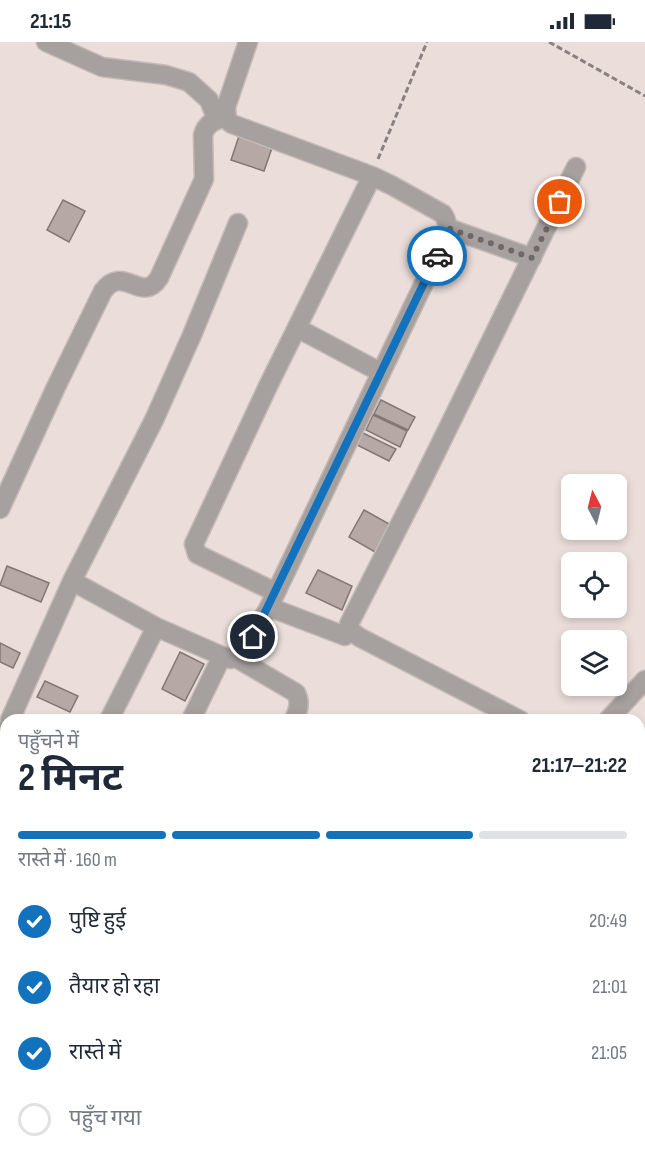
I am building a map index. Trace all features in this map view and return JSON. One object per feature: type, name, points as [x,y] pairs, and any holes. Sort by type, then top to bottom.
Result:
[{"type":"street","points":[[46,42],[102,67],[166,75],[189,82],[209,100],[221,118],[232,124],[372,176],[436,209],[447,220],[446,237],[246,652],[230,657],[195,714]]},
{"type":"street","points":[[0,508],[103,291],[114,281],[120,280],[148,287],[155,285],[159,278],[201,188],[205,172],[203,135],[205,129],[221,118],[248,42]]},
{"type":"street","points":[[508,714],[359,637],[350,630],[349,624],[576,167]]},
{"type":"street","points":[[345,636],[272,599],[197,554],[194,544],[372,176]]},
{"type":"street","points":[[13,714],[72,581],[154,420],[238,222]]},
{"type":"street","points":[[448,228],[532,258]]},
{"type":"street","points":[[297,328],[380,372]]},
{"type":"street","points":[[72,581],[156,627],[230,657],[296,693],[299,700],[296,714]]},
{"type":"street","points":[[112,714],[156,627]]},
{"type":"street","points":[[614,714],[645,680]]},
{"type":"path","points":[[372,176],[427,42]]},
{"type":"path","points":[[549,42],[645,96]]},
{"type":"building","points":[[239,136],[272,148],[264,171],[231,160]]},
{"type":"building","points":[[63,200],[85,211],[69,242],[47,230]]},
{"type":"building","points":[[381,400],[415,417],[408,430],[374,414]]},
{"type":"building","points":[[373,415],[407,431],[400,447],[366,430]]},
{"type":"building","points":[[363,433],[396,449],[389,461],[357,445]]},
{"type":"building","points":[[364,510],[391,525],[375,552],[349,537]]},
{"type":"building","points":[[7,566],[49,583],[41,602],[0,585]]},
{"type":"building","points":[[318,570],[352,586],[342,610],[306,593]]},
{"type":"building","points":[[0,643],[20,653],[13,668],[0,662]]},
{"type":"building","points":[[180,652],[204,664],[185,701],[162,689]]},
{"type":"building","points":[[45,681],[78,696],[70,712],[37,697]]},
{"type":"way so far","points":[[437,256],[448,228],[532,258],[560,202]]},
{"type":"route","points":[[253,637],[437,256]]}]
